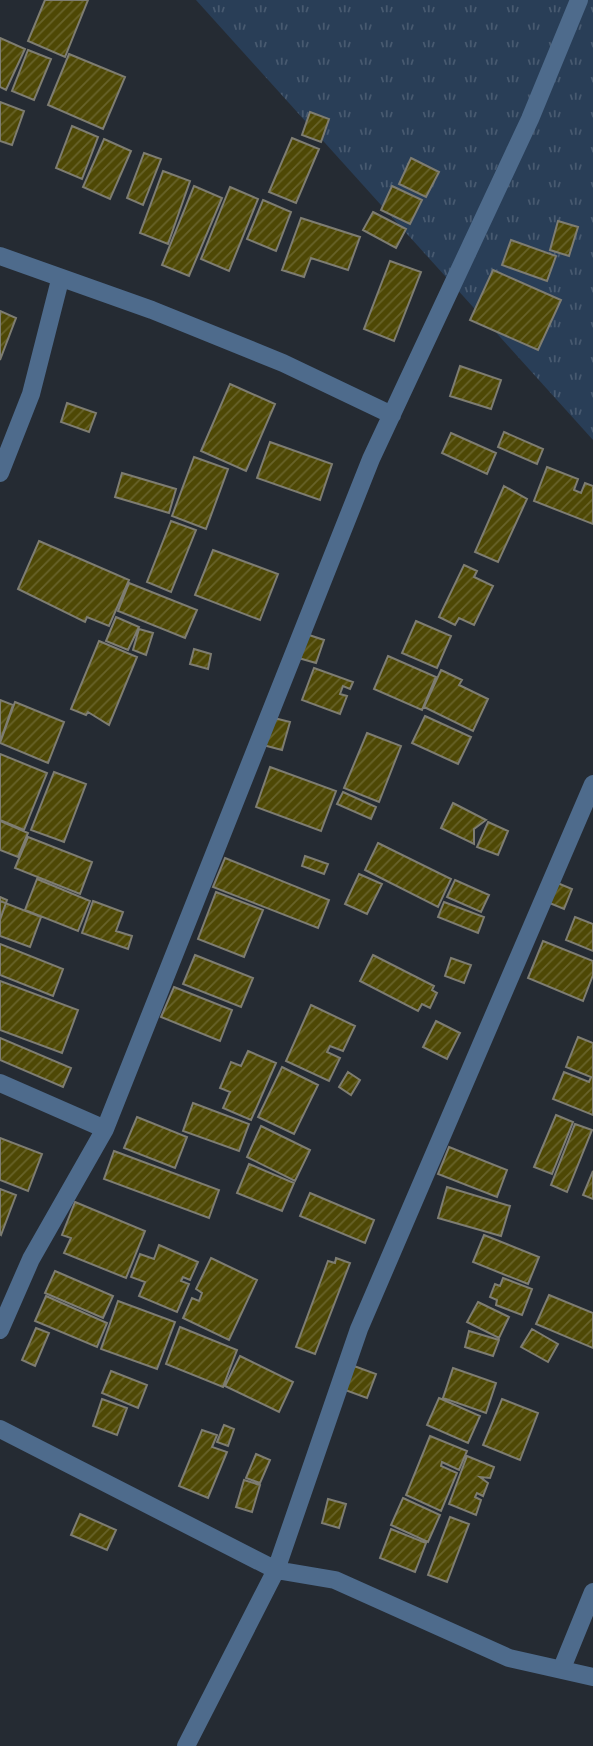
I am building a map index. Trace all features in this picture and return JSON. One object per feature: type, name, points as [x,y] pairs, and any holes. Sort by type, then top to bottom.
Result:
[{"type":"street","points":[[0,1330],[31,1258],[105,1129],[366,472],[524,132],[579,0]]},
{"type":"street","points":[[0,256],[152,310],[283,363],[392,415]]},
{"type":"street","points":[[0,473],[31,394],[60,279]]},
{"type":"street","points":[[186,1746],[276,1570],[359,1329],[593,785]]},
{"type":"street","points":[[0,1083],[105,1129]]},
{"type":"street","points":[[0,1429],[276,1570],[335,1580],[509,1658],[593,1676]]},
{"type":"street","points":[[562,1668],[593,1592]]},
{"type":"green space","points":[[196,0],[593,0],[593,440]]},
{"type":"building","points":[[45,0],[88,0],[65,57],[28,41]]},
{"type":"building","points":[[0,38],[25,49],[6,90],[0,87]]},
{"type":"building","points":[[28,50],[51,59],[34,100],[12,91]]},
{"type":"building","points":[[69,54],[125,77],[103,129],[48,105]]},
{"type":"building","points":[[0,102],[24,111],[12,145],[0,141]]},
{"type":"building","points":[[310,112],[329,119],[321,142],[302,135]]},
{"type":"building","points":[[72,126],[98,137],[82,179],[56,168]]},
{"type":"building","points":[[292,138],[319,149],[296,203],[269,192]]},
{"type":"building","points":[[104,139],[131,151],[110,199],[83,187]]},
{"type":"building","points":[[144,153],[161,159],[143,205],[127,198]]},
{"type":"building","points":[[411,158],[439,172],[426,197],[399,184]]},
{"type":"building","points":[[163,171],[190,181],[168,244],[140,233]]},
{"type":"building","points":[[194,186],[222,198],[189,276],[162,265]]},
{"type":"building","points":[[392,186],[422,200],[410,224],[381,210]]},
{"type":"building","points":[[230,187],[258,199],[229,271],[201,259]]},
{"type":"building","points":[[263,200],[291,212],[276,251],[247,239]]},
{"type":"building","points":[[373,212],[406,229],[396,248],[363,230]]},
{"type":"building","points":[[301,218],[360,237],[348,270],[311,258],[304,277],[282,270]]},
{"type":"building","points":[[558,221],[578,227],[569,256],[550,250]]},
{"type":"building","points":[[511,240],[556,256],[547,281],[502,265]]},
{"type":"building","points":[[390,261],[421,272],[394,341],[364,329]]},
{"type":"building","points":[[493,270],[561,300],[538,350],[470,320]]},
{"type":"building","points":[[0,311],[16,318],[0,360]]},
{"type":"building","points":[[460,366],[501,380],[491,409],[450,396]]},
{"type":"building","points":[[230,384],[275,404],[246,471],[201,451]]},
{"type":"building","points":[[67,403],[96,413],[89,432],[61,422]]},
{"type":"building","points":[[504,432],[543,449],[537,464],[498,447]]},
{"type":"building","points":[[451,433],[496,453],[487,474],[442,453]]},
{"type":"building","points":[[270,442],[332,464],[320,500],[257,478]]},
{"type":"building","points":[[194,457],[228,469],[206,529],[172,516]]},
{"type":"building","points":[[547,467],[578,479],[574,490],[581,493],[585,483],[593,486],[593,524],[534,501]]},
{"type":"building","points":[[122,473],[176,489],[169,513],[115,497]]},
{"type":"building","points":[[504,486],[527,499],[498,562],[475,552]]},
{"type":"building","points":[[171,521],[196,530],[171,592],[147,582]]},
{"type":"building","points":[[39,541],[129,580],[109,626],[87,617],[85,622],[18,589]]},
{"type":"building","points":[[213,550],[278,574],[260,620],[195,595]]},
{"type":"building","points":[[464,565],[477,571],[474,577],[493,586],[474,625],[459,618],[455,625],[439,617]]},
{"type":"building","points":[[129,583],[197,610],[185,638],[118,611]]},
{"type":"building","points":[[116,617],[139,627],[128,650],[106,641]]},
{"type":"building","points":[[416,621],[451,636],[437,668],[402,653]]},
{"type":"building","points":[[139,629],[153,633],[146,655],[133,650]]},
{"type":"building","points":[[303,633],[324,640],[316,663],[295,657]]},
{"type":"building","points":[[99,641],[137,657],[109,725],[88,712],[86,715],[71,709]]},
{"type":"building","points":[[194,649],[211,654],[208,669],[190,664]]},
{"type":"building","points":[[388,656],[436,677],[422,710],[374,689]]},
{"type":"building","points":[[314,668],[353,682],[350,689],[343,686],[340,694],[347,696],[340,714],[302,700]]},
{"type":"building","points":[[441,670],[462,680],[459,685],[488,699],[473,731],[424,707]]},
{"type":"building","points":[[0,700],[13,705],[1,739],[0,739]]},
{"type":"building","points":[[15,702],[64,722],[48,763],[0,743]]},
{"type":"building","points":[[425,716],[471,737],[458,764],[412,743]]},
{"type":"building","points":[[270,717],[290,722],[282,750],[263,745]]},
{"type":"building","points":[[367,733],[401,746],[379,802],[344,788]]},
{"type":"building","points":[[0,754],[47,773],[24,830],[0,820]]},
{"type":"building","points":[[270,767],[336,791],[321,831],[256,807]]},
{"type":"building","points":[[54,772],[86,784],[64,842],[31,830]]},
{"type":"building","points":[[343,792],[376,807],[371,819],[337,804]]},
{"type":"building","points":[[453,803],[486,820],[474,829],[474,844],[441,828]]},
{"type":"building","points":[[0,821],[28,833],[18,857],[0,850]]},
{"type":"building","points":[[488,822],[508,831],[498,855],[477,847]]},
{"type":"building","points":[[28,837],[92,862],[80,894],[15,868]]},
{"type":"building","points":[[378,843],[451,879],[438,907],[365,870]]},
{"type":"building","points":[[305,856],[328,864],[324,874],[302,866]]},
{"type":"building","points":[[225,858],[329,900],[318,928],[213,887]]},
{"type":"building","points":[[359,874],[382,884],[367,914],[345,904]]},
{"type":"building","points":[[37,879],[90,901],[78,931],[25,910]]},
{"type":"building","points":[[455,880],[489,895],[481,912],[447,897]]},
{"type":"building","points":[[555,882],[572,889],[564,909],[547,902]]},
{"type":"building","points":[[216,892],[263,910],[244,957],[198,939]]},
{"type":"building","points":[[0,897],[7,900],[0,920]]},
{"type":"building","points":[[0,901],[41,917],[30,947],[0,936]]},
{"type":"building","points":[[93,901],[123,912],[116,931],[132,936],[128,949],[82,933]]},
{"type":"building","points":[[444,902],[484,917],[478,933],[438,917]]},
{"type":"building","points":[[575,917],[593,924],[593,951],[566,940]]},
{"type":"building","points":[[543,941],[593,961],[593,975],[583,1001],[528,978]]},
{"type":"building","points":[[0,944],[63,969],[53,996],[0,975]]},
{"type":"building","points":[[195,955],[253,978],[241,1007],[183,984]]},
{"type":"building","points":[[373,955],[434,986],[432,990],[437,993],[430,1008],[422,1004],[418,1011],[360,981]]},
{"type":"building","points":[[451,958],[471,965],[464,983],[445,976]]},
{"type":"building","points":[[0,981],[78,1010],[62,1053],[0,1030]]},
{"type":"building","points":[[174,987],[232,1010],[220,1041],[161,1017]]},
{"type":"building","points":[[311,1005],[355,1026],[343,1051],[330,1046],[327,1052],[340,1058],[329,1081],[286,1061]]},
{"type":"building","points":[[436,1021],[460,1033],[447,1059],[423,1047]]},
{"type":"building","points":[[578,1037],[593,1043],[593,1115],[553,1099],[564,1072],[589,1082],[591,1077],[566,1067]]},
{"type":"building","points":[[0,1038],[71,1068],[63,1087],[0,1060]]},
{"type":"building","points":[[248,1051],[276,1063],[251,1120],[223,1108],[230,1092],[220,1088],[231,1062],[241,1066]]},
{"type":"building","points":[[282,1067],[318,1085],[294,1134],[258,1117]]},
{"type":"building","points":[[348,1072],[360,1080],[351,1095],[339,1087]]},
{"type":"building","points":[[193,1103],[249,1124],[239,1151],[183,1131]]},
{"type":"building","points":[[556,1115],[573,1122],[552,1174],[534,1167]]},
{"type":"building","points":[[137,1117],[187,1137],[175,1168],[124,1148]]},
{"type":"building","points":[[575,1124],[592,1130],[567,1192],[551,1185]]},
{"type":"building","points":[[261,1126],[310,1150],[295,1181],[247,1157]]},
{"type":"building","points":[[0,1138],[42,1154],[28,1191],[0,1180]]},
{"type":"building","points":[[449,1147],[507,1170],[497,1197],[438,1174]]},
{"type":"building","points":[[114,1151],[219,1190],[209,1218],[104,1179]]},
{"type":"building","points":[[249,1164],[294,1183],[282,1211],[237,1193]]},
{"type":"building","points":[[593,1171],[593,1199],[583,1195]]},
{"type":"building","points":[[447,1187],[510,1206],[501,1236],[438,1218]]},
{"type":"building","points":[[0,1189],[16,1195],[1,1235],[0,1234]]},
{"type":"building","points":[[310,1193],[374,1220],[365,1243],[300,1216]]},
{"type":"building","points":[[75,1202],[145,1231],[126,1278],[64,1253],[71,1238],[62,1235]]},
{"type":"building","points":[[484,1235],[539,1257],[528,1284],[473,1262]]},
{"type":"building","points":[[159,1245],[198,1262],[190,1280],[183,1277],[181,1281],[189,1284],[177,1312],[139,1296],[145,1282],[131,1277],[140,1254],[154,1259]]},
{"type":"building","points":[[211,1258],[257,1280],[229,1340],[183,1318],[192,1298],[199,1301],[202,1293],[196,1289]]},
{"type":"building","points":[[336,1258],[350,1263],[315,1354],[296,1347],[328,1261],[335,1263]]},
{"type":"building","points":[[55,1271],[113,1296],[103,1318],[45,1293]]},
{"type":"building","points":[[503,1278],[532,1289],[522,1315],[496,1305],[497,1300],[490,1297],[495,1284],[500,1286]]},
{"type":"building","points":[[549,1295],[593,1313],[593,1348],[536,1324]]},
{"type":"building","points":[[46,1296],[107,1323],[97,1347],[35,1321]]},
{"type":"building","points":[[118,1301],[175,1322],[157,1369],[101,1349]]},
{"type":"building","points":[[478,1302],[509,1317],[499,1338],[467,1322]]},
{"type":"building","points":[[180,1327],[237,1350],[223,1387],[166,1364]]},
{"type":"building","points":[[36,1328],[49,1333],[35,1366],[22,1360]]},
{"type":"building","points":[[532,1329],[558,1344],[548,1362],[521,1347]]},
{"type":"building","points":[[469,1331],[499,1340],[493,1356],[465,1347]]},
{"type":"building","points":[[240,1356],[293,1382],[279,1412],[225,1386]]},
{"type":"building","points":[[354,1366],[376,1374],[367,1398],[345,1390]]},
{"type":"building","points":[[453,1368],[496,1383],[486,1413],[443,1398]]},
{"type":"building","points":[[111,1371],[147,1385],[138,1408],[102,1393]]},
{"type":"building","points":[[439,1398],[480,1416],[468,1443],[427,1425]]},
{"type":"building","points":[[102,1399],[127,1408],[117,1435],[93,1426]]},
{"type":"building","points":[[502,1399],[538,1413],[520,1460],[483,1445]]},
{"type":"building","points":[[224,1425],[234,1429],[228,1446],[217,1442]]},
{"type":"building","points":[[202,1430],[217,1435],[212,1447],[227,1452],[208,1498],[179,1486]]},
{"type":"building","points":[[430,1436],[467,1451],[459,1470],[442,1462],[441,1466],[457,1473],[441,1511],[406,1495]]},
{"type":"building","points":[[256,1454],[270,1460],[260,1483],[246,1478]]},
{"type":"building","points":[[467,1456],[494,1467],[490,1478],[480,1477],[488,1483],[483,1496],[477,1493],[475,1497],[481,1500],[476,1515],[449,1504]]},
{"type":"building","points":[[244,1480],[260,1485],[252,1512],[236,1507]]},
{"type":"building","points":[[403,1498],[440,1515],[428,1542],[391,1525]]},
{"type":"building","points":[[328,1499],[346,1504],[339,1528],[322,1523]]},
{"type":"building","points":[[80,1514],[116,1530],[107,1550],[71,1535]]},
{"type":"building","points":[[450,1517],[469,1524],[447,1582],[428,1575]]},
{"type":"building","points":[[391,1529],[426,1543],[415,1572],[380,1558]]}]
